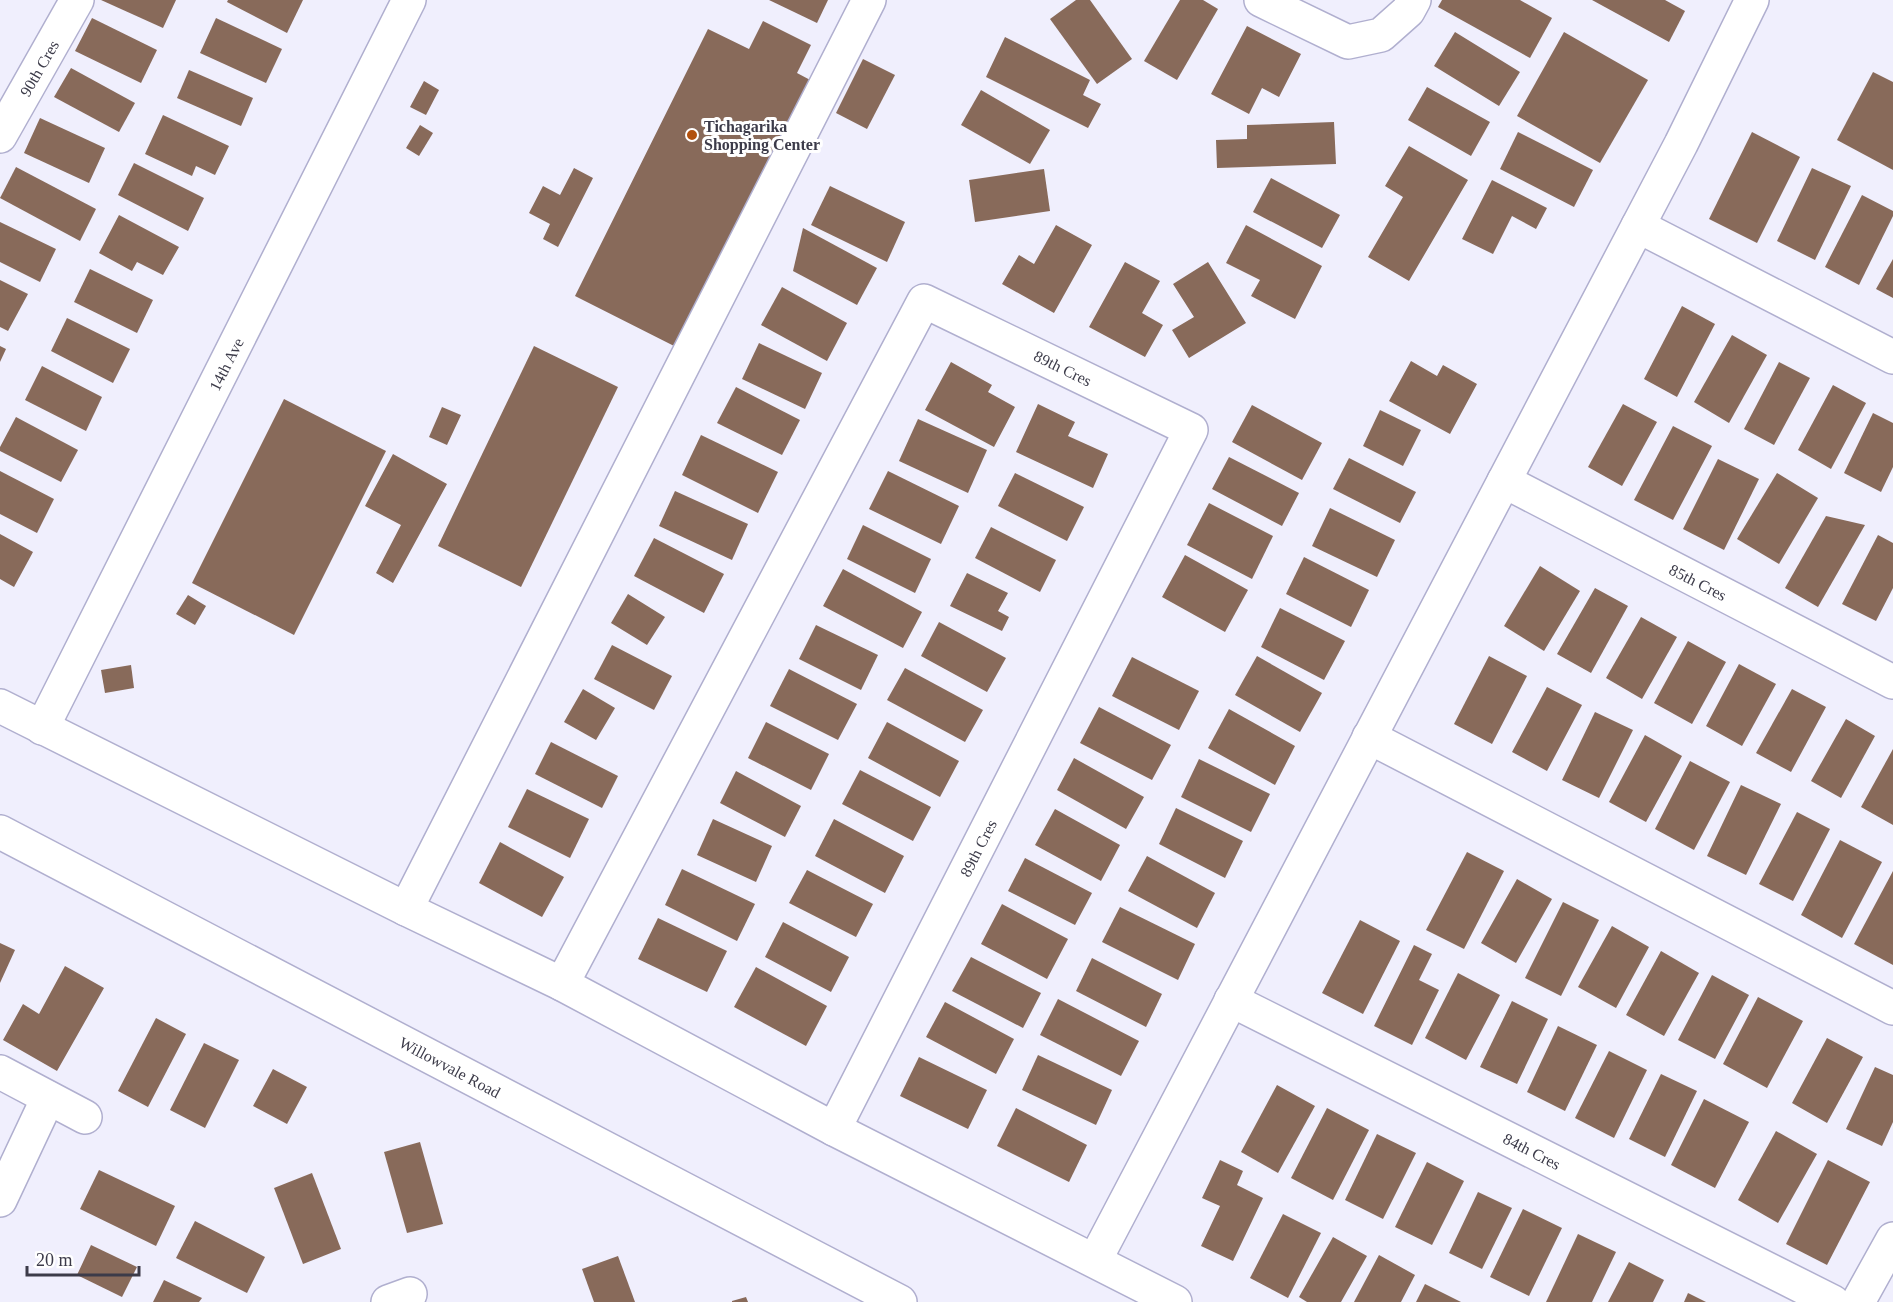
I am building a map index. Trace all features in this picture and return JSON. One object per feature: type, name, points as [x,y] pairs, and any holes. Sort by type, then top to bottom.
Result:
[{"type":"street","name":"90th Cres","points":[[0,136],[77,0]]},
{"type":"street","name":"14th Ave","points":[[42,728],[410,0]]},
{"type":"street","points":[[406,909],[869,0]]},
{"type":"street","points":[[1261,0],[1348,42],[1381,36],[1408,11],[1414,0]]},
{"type":"street","points":[[1095,1260],[1681,144],[1752,0]]},
{"type":"street","points":[[1638,226],[1893,357]]},
{"type":"street","name":"89th Cres","points":[[562,984],[924,301],[1191,430],[834,1130]]},
{"type":"street","name":"85th Cres","points":[[1504,481],[1893,682]]},
{"type":"street","points":[[0,706],[406,909],[562,984],[834,1130],[1175,1302]]},
{"type":"street","points":[[1369,737],[1893,1008]]},
{"type":"street","name":"Willowvale Road","points":[[0,832],[900,1302]]},
{"type":"street","name":"84th Cres","points":[[1231,1000],[1833,1302]]},
{"type":"street","points":[[0,1072],[85,1118]]},
{"type":"street","points":[[0,1200],[48,1098]]},
{"type":"street","points":[[1858,1302],[1893,1239]]},
{"type":"building","points":[[101,0],[176,0],[163,28]]},
{"type":"building","points":[[228,0],[303,0],[287,33],[227,2]]},
{"type":"building","points":[[769,0],[828,0],[817,23]]},
{"type":"building","points":[[1076,0],[1090,0],[1132,59],[1097,84],[1050,19]]},
{"type":"building","points":[[1180,0],[1203,0],[1218,9],[1177,80],[1144,61]]},
{"type":"building","points":[[1442,0],[1520,0],[1552,18],[1530,58],[1438,7]]},
{"type":"building","points":[[1592,0],[1665,0],[1685,11],[1669,42]]},
{"type":"building","points":[[92,18],[157,50],[141,83],[75,51]]},
{"type":"building","points":[[216,18],[282,49],[266,83],[200,53]]},
{"type":"building","points":[[763,21],[811,45],[797,73],[814,82],[680,349],[575,296],[708,29],[749,49]]},
{"type":"building","points":[[1247,26],[1301,54],[1279,97],[1262,88],[1249,114],[1211,94]]},
{"type":"building","points":[[1455,32],[1520,72],[1499,106],[1434,66]]},
{"type":"building","points":[[1564,32],[1648,80],[1600,163],[1517,116]]},
{"type":"building","points":[[1005,37],[1090,80],[1083,95],[1101,104],[1088,128],[986,77]]},
{"type":"building","points":[[863,59],[895,75],[867,129],[836,113]]},
{"type":"building","points":[[71,68],[135,103],[119,132],[54,97]]},
{"type":"building","points":[[189,70],[253,98],[241,126],[177,98]]},
{"type":"building","points":[[1873,72],[1893,82],[1893,170],[1837,140]]},
{"type":"building","points":[[424,81],[439,90],[426,115],[410,107]]},
{"type":"building","points":[[1427,87],[1490,122],[1471,156],[1408,120]]},
{"type":"building","points":[[981,90],[1050,130],[1030,164],[961,125]]},
{"type":"building","points":[[163,115],[229,146],[215,175],[196,166],[192,176],[145,154]]},
{"type":"building","points":[[40,118],[105,148],[89,183],[24,153]]},
{"type":"building","points":[[1334,122],[1336,164],[1217,168],[1216,140],[1247,139],[1247,125]]},
{"type":"building","points":[[420,125],[433,133],[419,156],[406,148]]},
{"type":"building","points":[[1518,132],[1593,170],[1574,207],[1500,169]]},
{"type":"building","points":[[1752,132],[1800,157],[1757,243],[1709,219]]},
{"type":"building","points":[[1409,146],[1468,180],[1409,281],[1368,257],[1403,197],[1385,186]]},
{"type":"building","points":[[134,163],[204,198],[188,231],[118,195]]},
{"type":"building","points":[[16,167],[96,209],[80,241],[0,198]]},
{"type":"building","points":[[574,168],[593,178],[558,247],[543,239],[550,224],[529,213],[543,186],[560,195]]},
{"type":"building","points":[[1812,168],[1851,186],[1815,260],[1777,241]]},
{"type":"building","points":[[1044,169],[1050,211],[975,222],[969,180]]},
{"type":"building","points":[[1271,178],[1340,215],[1322,248],[1253,212]]},
{"type":"building","points":[[1492,180],[1547,208],[1536,229],[1512,216],[1493,254],[1462,239]]},
{"type":"building","points":[[830,186],[905,222],[887,262],[811,225]]},
{"type":"building","points":[[1862,195],[1893,211],[1893,216],[1859,285],[1825,267]]},
{"type":"building","points":[[119,215],[179,247],[163,275],[137,262],[132,271],[99,253]]},
{"type":"building","points":[[0,222],[56,249],[40,282],[0,262]]},
{"type":"building","points":[[1056,225],[1092,245],[1054,313],[1002,284],[1019,255],[1034,264]]},
{"type":"building","points":[[1246,225],[1322,266],[1295,319],[1251,296],[1260,280],[1226,263]]},
{"type":"building","points":[[803,228],[877,268],[857,305],[793,271]]},
{"type":"building","points":[[1893,259],[1893,298],[1876,289]]},
{"type":"building","points":[[1125,262],[1160,281],[1142,313],[1163,325],[1145,357],[1089,327]]},
{"type":"building","points":[[1208,262],[1246,323],[1189,358],[1172,330],[1194,317],[1173,284]]},
{"type":"building","points":[[90,269],[153,300],[137,333],[74,302]]},
{"type":"building","points":[[0,280],[28,294],[8,331],[0,327]]},
{"type":"building","points":[[782,287],[847,323],[827,361],[761,325]]},
{"type":"building","points":[[1682,306],[1715,324],[1677,397],[1644,379]]},
{"type":"building","points":[[67,318],[130,349],[113,383],[51,351]]},
{"type":"building","points":[[1732,335],[1767,355],[1729,423],[1694,402]]},
{"type":"building","points":[[759,343],[822,373],[805,409],[742,379]]},
{"type":"building","points":[[0,346],[6,349],[0,362]]},
{"type":"building","points":[[534,346],[618,387],[521,587],[438,546]]},
{"type":"building","points":[[1411,361],[1437,376],[1443,365],[1477,384],[1450,434],[1389,401]]},
{"type":"building","points":[[951,362],[992,385],[988,392],[1015,407],[994,447],[925,410]]},
{"type":"building","points":[[1779,362],[1810,378],[1774,445],[1744,429]]},
{"type":"building","points":[[42,366],[102,397],[86,431],[25,400]]},
{"type":"building","points":[[1833,385],[1866,403],[1831,469],[1798,450]]},
{"type":"building","points":[[736,387],[800,420],[782,455],[717,423]]},
{"type":"building","points":[[284,399],[386,451],[294,635],[192,583]]},
{"type":"building","points":[[1038,404],[1075,422],[1068,436],[1108,454],[1093,488],[1016,452]]},
{"type":"building","points":[[1623,404],[1657,422],[1622,486],[1588,467]]},
{"type":"building","points":[[1252,405],[1322,443],[1302,480],[1232,442]]},
{"type":"building","points":[[442,407],[461,415],[447,445],[429,437]]},
{"type":"building","points":[[1380,410],[1421,430],[1403,466],[1363,446]]},
{"type":"building","points":[[1873,413],[1893,423],[1893,467],[1881,492],[1844,473]]},
{"type":"building","points":[[16,417],[78,450],[61,482],[0,451]]},
{"type":"building","points":[[918,419],[987,450],[968,493],[899,461]]},
{"type":"building","points":[[1673,426],[1712,446],[1673,520],[1634,500]]},
{"type":"building","points":[[701,435],[778,472],[758,513],[682,475]]},
{"type":"building","points":[[393,454],[447,484],[393,583],[376,573],[401,525],[365,506]]},
{"type":"building","points":[[1229,457],[1299,493],[1282,526],[1212,489]]},
{"type":"building","points":[[1349,458],[1416,492],[1400,523],[1333,489]]},
{"type":"building","points":[[1718,459],[1759,479],[1724,550],[1683,529]]},
{"type":"building","points":[[0,471],[54,499],[37,533],[0,514]]},
{"type":"building","points":[[888,471],[959,506],[941,544],[869,509]]},
{"type":"building","points":[[1015,473],[1084,507],[1067,541],[998,506]]},
{"type":"building","points":[[1777,473],[1818,498],[1779,564],[1737,539]]},
{"type":"building","points":[[675,491],[748,524],[732,560],[659,526]]},
{"type":"building","points":[[1209,503],[1273,536],[1252,579],[1187,545]]},
{"type":"building","points":[[1330,508],[1395,540],[1377,577],[1312,546]]},
{"type":"building","points":[[1826,516],[1865,525],[1818,607],[1785,588]]},
{"type":"building","points":[[863,525],[931,559],[915,593],[847,559]]},
{"type":"building","points":[[991,527],[1056,560],[1040,592],[975,558]]},
{"type":"building","points":[[0,534],[33,552],[14,587],[0,579]]},
{"type":"building","points":[[1878,535],[1893,543],[1893,588],[1876,621],[1842,604]]},
{"type":"building","points":[[654,538],[724,574],[704,613],[634,576]]},
{"type":"building","points":[[1185,555],[1248,590],[1225,632],[1162,597]]},
{"type":"building","points":[[1304,557],[1369,590],[1351,627],[1286,594]]},
{"type":"building","points":[[1540,566],[1580,591],[1544,651],[1504,626]]},
{"type":"building","points":[[843,569],[922,612],[903,648],[823,606]]},
{"type":"building","points":[[967,573],[1008,593],[998,611],[1009,617],[1002,631],[950,606]]},
{"type":"building","points":[[1595,588],[1628,606],[1591,673],[1557,654]]},
{"type":"building","points":[[628,594],[665,617],[647,645],[611,623]]},
{"type":"building","points":[[188,595],[206,606],[195,625],[176,614]]},
{"type":"building","points":[[1280,608],[1345,641],[1324,680],[1261,647]]},
{"type":"building","points":[[1641,617],[1677,637],[1642,699],[1606,678]]},
{"type":"building","points":[[939,622],[1006,658],[987,692],[921,656]]},
{"type":"building","points":[[816,625],[878,655],[861,690],[799,659]]},
{"type":"building","points":[[1688,641],[1726,662],[1692,724],[1654,703]]},
{"type":"building","points":[[612,645],[672,676],[654,710],[594,679]]},
{"type":"building","points":[[1257,656],[1322,693],[1300,732],[1235,695]]},
{"type":"building","points":[[1489,656],[1527,676],[1492,744],[1454,724]]},
{"type":"building","points":[[1132,657],[1199,691],[1179,730],[1112,696]]},
{"type":"building","points":[[1739,664],[1776,684],[1742,746],[1706,726]]},
{"type":"building","points":[[131,665],[134,688],[105,693],[101,670]]},
{"type":"building","points":[[905,668],[983,710],[965,742],[887,700]]},
{"type":"building","points":[[789,669],[857,704],[838,740],[770,706]]},
{"type":"building","points":[[1547,687],[1582,705],[1547,771],[1512,752]]},
{"type":"building","points":[[583,689],[615,708],[596,740],[564,722]]},
{"type":"building","points":[[1792,689],[1826,707],[1791,772],[1756,753]]},
{"type":"building","points":[[1099,707],[1171,745],[1152,780],[1080,743]]},
{"type":"building","points":[[1229,709],[1295,746],[1275,785],[1208,748]]},
{"type":"building","points":[[1595,712],[1633,730],[1599,798],[1562,780]]},
{"type":"building","points":[[1846,719],[1875,736],[1841,798],[1811,781]]},
{"type":"building","points":[[766,722],[829,754],[811,790],[748,758]]},
{"type":"building","points":[[887,722],[959,761],[940,797],[868,758]]},
{"type":"building","points":[[1645,735],[1682,756],[1646,822],[1609,802]]},
{"type":"building","points":[[551,742],[618,776],[602,808],[535,774]]},
{"type":"building","points":[[1893,749],[1893,825],[1861,807]]},
{"type":"building","points":[[1074,758],[1144,797],[1126,829],[1057,790]]},
{"type":"building","points":[[1199,759],[1270,794],[1251,832],[1181,797]]},
{"type":"building","points":[[1690,761],[1730,782],[1694,850],[1655,829]]},
{"type":"building","points":[[860,770],[931,807],[913,841],[842,804]]},
{"type":"building","points":[[736,771],[801,806],[785,837],[720,803]]},
{"type":"building","points":[[1741,785],[1781,804],[1746,875],[1707,856]]},
{"type":"building","points":[[527,789],[589,819],[570,858],[508,827]]},
{"type":"building","points":[[1176,808],[1243,841],[1225,878],[1159,844]]},
{"type":"building","points":[[1055,809],[1120,845],[1101,881],[1035,845]]},
{"type":"building","points":[[1797,812],[1830,829],[1793,901],[1759,884]]},
{"type":"building","points":[[713,819],[772,846],[756,882],[697,855]]},
{"type":"building","points":[[834,819],[904,856],[885,893],[815,856]]},
{"type":"building","points":[[1840,840],[1882,862],[1842,938],[1801,915]]},
{"type":"building","points":[[500,842],[564,877],[542,917],[479,883]]},
{"type":"building","points":[[1467,852],[1504,871],[1464,949],[1426,930]]},
{"type":"building","points":[[1147,856],[1215,893],[1197,928],[1128,891]]},
{"type":"building","points":[[1025,858],[1092,893],[1075,925],[1008,891]]},
{"type":"building","points":[[682,869],[755,904],[737,941],[665,905]]},
{"type":"building","points":[[807,870],[873,904],[856,937],[789,903]]},
{"type":"building","points":[[1893,871],[1893,965],[1854,944]]},
{"type":"building","points":[[1517,879],[1552,899],[1516,963],[1481,943]]},
{"type":"building","points":[[1563,902],[1599,920],[1561,996],[1525,978]]},
{"type":"building","points":[[1002,904],[1068,939],[1047,979],[981,944]]},
{"type":"building","points":[[1120,907],[1195,944],[1178,980],[1102,942]]},
{"type":"building","points":[[658,918],[727,951],[707,992],[638,959]]},
{"type":"building","points":[[1360,920],[1400,941],[1363,1014],[1322,993]]},
{"type":"building","points":[[783,922],[849,957],[831,992],[765,957]]},
{"type":"building","points":[[1612,926],[1649,947],[1616,1008],[1578,987]]},
{"type":"building","points":[[0,943],[15,950],[0,983]]},
{"type":"building","points":[[1414,945],[1432,954],[1419,980],[1439,990],[1412,1045],[1374,1026]]},
{"type":"building","points":[[1661,951],[1699,973],[1664,1036],[1626,1015]]},
{"type":"building","points":[[971,957],[1041,993],[1023,1028],[952,991]]},
{"type":"building","points":[[1092,958],[1162,994],[1146,1027],[1076,991]]},
{"type":"building","points":[[65,966],[104,988],[57,1071],[3,1040],[23,1004],[39,1014]]},
{"type":"building","points":[[756,967],[827,1006],[806,1046],[734,1007]]},
{"type":"building","points":[[1458,973],[1500,995],[1466,1060],[1425,1038]]},
{"type":"building","points":[[1712,975],[1749,995],[1715,1059],[1678,1040]]},
{"type":"building","points":[[1758,997],[1803,1021],[1767,1088],[1723,1064]]},
{"type":"building","points":[[1058,999],[1139,1041],[1121,1076],[1040,1035]]},
{"type":"building","points":[[1512,1001],[1548,1019],[1517,1084],[1480,1067]]},
{"type":"building","points":[[945,1002],[1014,1039],[996,1074],[926,1037]]},
{"type":"building","points":[[156,1018],[186,1034],[148,1107],[118,1091]]},
{"type":"building","points":[[1558,1026],[1597,1045],[1565,1111],[1527,1092]]},
{"type":"building","points":[[1827,1038],[1863,1057],[1827,1123],[1792,1103]]},
{"type":"building","points":[[204,1043],[239,1060],[205,1128],[170,1110]]},
{"type":"building","points":[[1609,1051],[1647,1070],[1614,1138],[1575,1118]]},
{"type":"building","points":[[1038,1055],[1112,1090],[1096,1125],[1022,1090]]},
{"type":"building","points":[[919,1057],[987,1090],[968,1129],[900,1096]]},
{"type":"building","points":[[1875,1067],[1893,1075],[1893,1122],[1882,1146],[1846,1129]]},
{"type":"building","points":[[273,1069],[307,1087],[287,1124],[253,1106]]},
{"type":"building","points":[[1661,1074],[1697,1091],[1665,1157],[1629,1139]]},
{"type":"building","points":[[1277,1085],[1315,1106],[1278,1173],[1241,1152]]},
{"type":"building","points":[[1704,1099],[1749,1122],[1715,1188],[1671,1165]]},
{"type":"building","points":[[1016,1108],[1087,1145],[1069,1182],[997,1146]]},
{"type":"building","points":[[1327,1108],[1369,1130],[1333,1200],[1291,1178]]},
{"type":"building","points":[[1776,1131],[1817,1154],[1778,1223],[1738,1200]]},
{"type":"building","points":[[1377,1134],[1416,1153],[1383,1219],[1345,1200]]},
{"type":"building","points":[[420,1142],[443,1224],[407,1233],[384,1152]]},
{"type":"building","points":[[1220,1160],[1243,1171],[1237,1185],[1263,1198],[1233,1261],[1201,1246],[1220,1206],[1202,1198]]},
{"type":"building","points":[[1828,1160],[1870,1182],[1827,1265],[1786,1244]]},
{"type":"building","points":[[1427,1162],[1464,1181],[1432,1245],[1395,1227]]},
{"type":"building","points":[[99,1170],[175,1206],[156,1246],[80,1209]]},
{"type":"building","points":[[312,1173],[341,1249],[303,1264],[274,1188]]},
{"type":"building","points":[[1478,1192],[1512,1208],[1482,1269],[1449,1253]]},
{"type":"building","points":[[1523,1209],[1562,1228],[1529,1296],[1490,1277]]},
{"type":"building","points":[[1283,1214],[1321,1233],[1288,1298],[1250,1278]]},
{"type":"building","points":[[195,1221],[265,1257],[247,1293],[176,1258]]},
{"type":"building","points":[[1578,1234],[1616,1252],[1592,1302],[1546,1302]]},
{"type":"building","points":[[1333,1237],[1367,1256],[1341,1302],[1307,1302],[1299,1297]]},
{"type":"building","points":[[91,1245],[137,1267],[122,1297],[77,1275]]},
{"type":"building","points":[[1379,1255],[1415,1275],[1401,1302],[1354,1302]]},
{"type":"building","points":[[618,1256],[635,1302],[594,1302],[582,1269]]},
{"type":"building","points":[[1629,1262],[1664,1280],[1653,1302],[1608,1302]]},
{"type":"building","points":[[164,1280],[202,1298],[199,1302],[153,1302]]},
{"type":"building","points":[[1425,1284],[1461,1302],[1416,1302]]},
{"type":"building","points":[[1688,1293],[1706,1302],[1684,1302]]},
{"type":"building","points":[[746,1297],[748,1302],[732,1302],[732,1301]]},
{"type":"place","name":"Tichagarika Shopping Center","points":[[692,135]]}]
